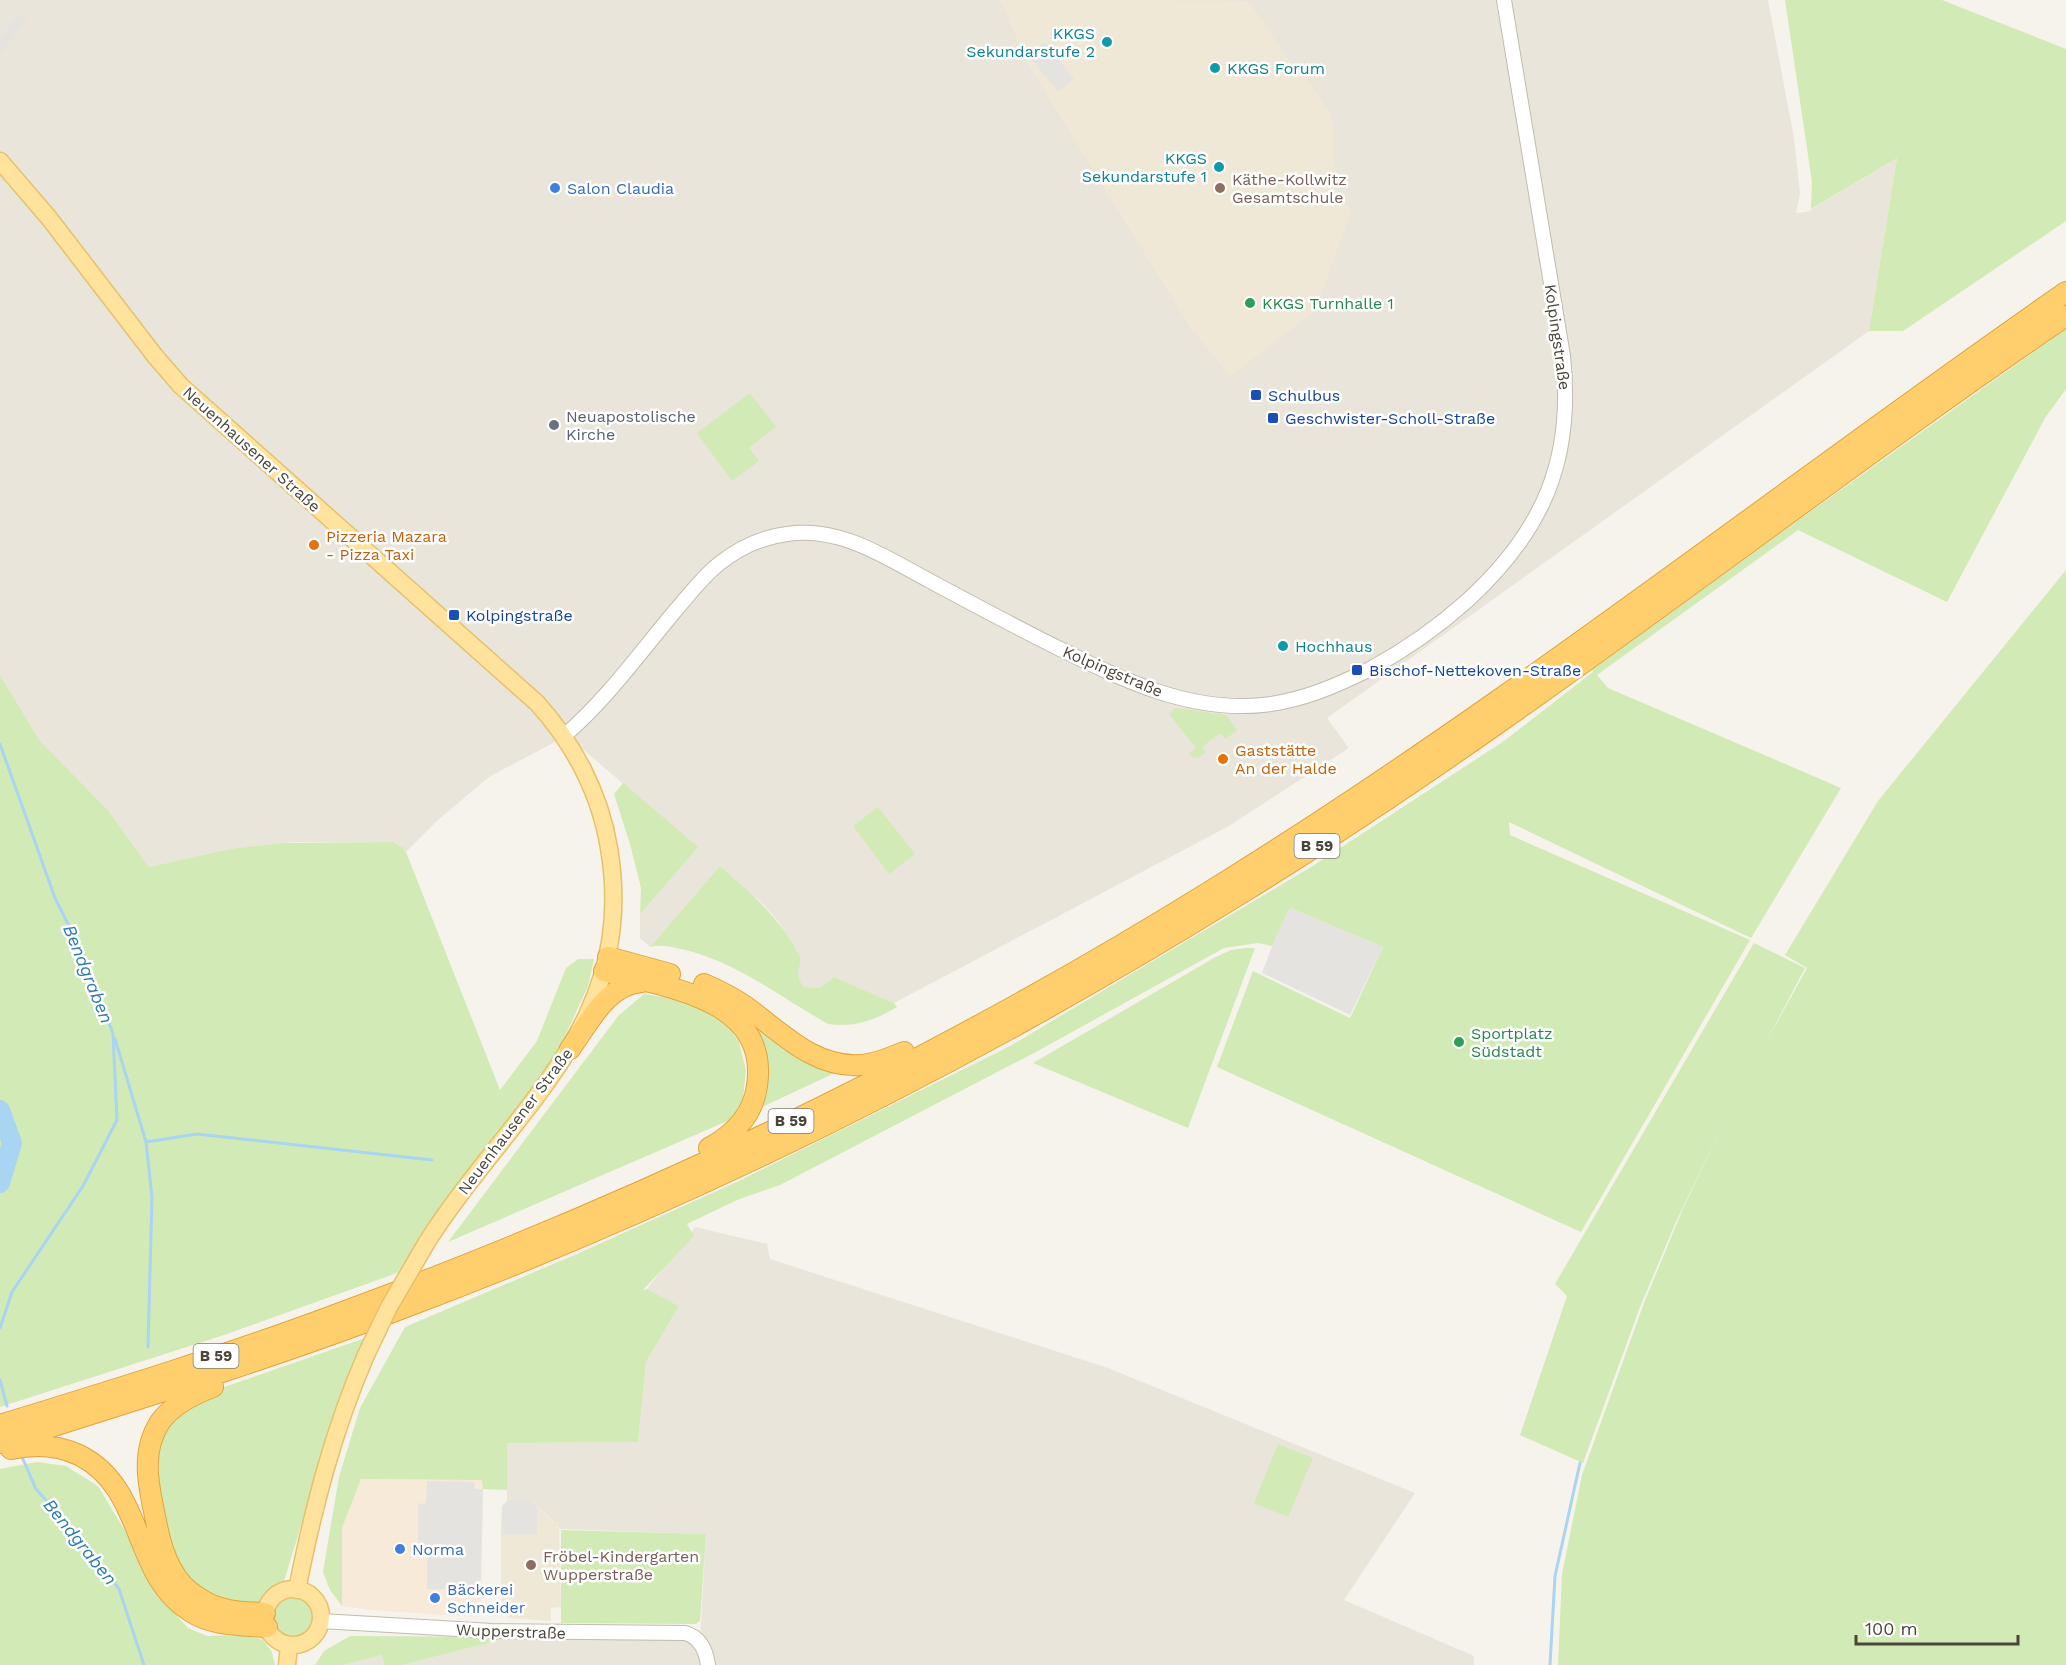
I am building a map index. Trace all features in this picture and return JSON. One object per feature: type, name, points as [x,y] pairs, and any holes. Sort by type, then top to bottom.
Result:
[{"type":"highway","name":"B 59","points":[[0,1425],[178,1369],[332,1316],[477,1261],[583,1216],[805,1114],[995,1016],[1155,926],[1380,783],[1517,689],[2066,292]]},
{"type":"highway","name":"B 59","points":[[0,1443],[343,1331],[503,1268],[764,1155],[957,1058],[1137,956],[1278,871],[1390,798],[1586,663],[1954,394],[2066,316]]},
{"type":"highway","points":[[606,964],[691,980],[718,990],[739,1002],[808,1053],[843,1065],[861,1065],[881,1061],[905,1052],[957,1025],[995,1016]]},
{"type":"highway","points":[[583,1216],[601,1200],[722,1141],[745,1118],[755,1096],[758,1079],[756,1055],[749,1038],[741,1025],[727,1011],[687,992],[649,982],[606,964]]},
{"type":"highway","points":[[570,1049],[615,992],[630,984],[649,982]]},
{"type":"highway","points":[[266,1620],[212,1605],[188,1590],[172,1570],[159,1536],[148,1481],[151,1441],[163,1418],[186,1399],[305,1355],[323,1346],[343,1331]]},
{"type":"highway","points":[[0,1452],[22,1447],[47,1446],[73,1453],[90,1461],[104,1472],[118,1489],[154,1572],[177,1601],[206,1620],[222,1623],[266,1620]]},
{"type":"main road","name":"Neuenhausener Straße","points":[[0,162],[45,213],[154,356],[181,386],[537,703],[564,736],[589,783],[608,841],[613,898],[611,937],[606,964],[591,1010],[570,1049],[544,1086],[450,1207],[389,1307],[346,1404],[328,1458],[297,1590]]},
{"type":"main road","points":[[286,1590],[297,1590],[315,1600],[320,1610],[321,1621],[310,1640],[289,1645],[272,1636],[266,1620],[271,1600],[286,1590]]},
{"type":"main road","points":[[287,1665],[289,1645]]},
{"type":"street","name":"Kolpingstraße","points":[[564,736],[587,715],[716,566],[745,547],[771,537],[795,533],[819,533],[858,543],[1082,660],[1153,691],[1201,703],[1258,706],[1294,700],[1316,693],[1348,680],[1389,658],[1439,624],[1495,572],[1530,528],[1555,472],[1566,418],[1563,356],[1504,0]]},
{"type":"street","name":"Wupperstraße","points":[[321,1621],[492,1631],[680,1633],[690,1635],[699,1641],[706,1654],[708,1665]]},
{"type":"shaded area","points":[[0,0],[1768,0],[1794,138],[1800,194],[1796,213],[1807,212],[1897,158],[1869,331],[1327,718],[1349,748],[1229,826],[894,1003],[834,977],[820,988],[804,987],[798,981],[798,952],[778,921],[765,906],[720,866],[650,947],[640,938],[640,914],[697,847],[564,733],[553,743],[489,777],[438,820],[406,852],[394,842],[295,842],[229,849],[149,867],[107,809],[40,741],[0,675]]},
{"type":"shaded area","name":"Käthe-Kollwitz Gesamtschule","points":[[1000,0],[1247,1],[1288,59],[1299,68],[1331,115],[1333,122],[1334,186],[1351,211],[1315,311],[1230,376],[1191,328],[1027,62]]},
{"type":"shaded area","points":[[19,14],[27,21],[0,54],[0,38]]},
{"type":"shaded area","points":[[1045,42],[1074,79],[1058,92],[1028,55]]},
{"type":"shaded area","points":[[1290,908],[1383,947],[1350,1015],[1262,973]]},
{"type":"shaded area","points":[[695,1227],[767,1244],[770,1259],[1108,1368],[1415,1493],[1344,1600],[1474,1656],[1474,1665],[402,1665],[512,1637],[700,1640],[706,1534],[559,1529],[559,1523],[554,1522],[532,1501],[507,1501],[507,1443],[638,1442],[646,1362],[679,1306],[647,1289]]},
{"type":"shaded area","points":[[361,1479],[483,1480],[481,1611],[477,1617],[342,1606],[342,1528]]},
{"type":"shaded area","points":[[427,1481],[474,1482],[475,1489],[483,1489],[481,1580],[476,1581],[476,1589],[427,1589],[427,1551],[418,1551],[418,1504],[426,1503]]},
{"type":"shaded area","points":[[507,1501],[532,1501],[537,1506],[537,1534],[501,1535],[502,1506]]},
{"type":"shaded area","name":"Fröbel-Kindergarten Wupperstraße","points":[[537,1506],[553,1522],[559,1523],[561,1607],[551,1608],[551,1621],[509,1618],[503,1608],[501,1596],[501,1535],[537,1534]]},
{"type":"shaded area","points":[[382,1655],[384,1665],[343,1665]]},
{"type":"green space","points":[[1785,0],[1942,0],[2066,49],[2066,221],[1903,331],[1869,331],[1897,158],[1811,209],[1812,182]]},
{"type":"green space","points":[[2066,329],[2066,389],[2045,418],[1947,602],[1798,530],[1597,675],[1608,688],[1841,788],[1751,938],[1509,822],[1510,835],[1750,940],[1581,1232],[1217,1067],[1253,971],[1350,1018],[1383,947],[1290,908],[1272,946],[1258,943],[1224,948],[1036,1052],[780,1185],[737,1200],[687,1224],[694,1236],[643,1290],[647,1289],[679,1306],[646,1362],[638,1442],[507,1443],[507,1490],[483,1489],[482,1480],[361,1479],[342,1528],[342,1606],[330,1590],[323,1572],[339,1477],[360,1408],[405,1327],[579,1253],[739,1181],[1010,1046],[1311,867],[1504,741],[1593,672],[1592,670]]},
{"type":"green space","points":[[750,393],[776,427],[749,448],[759,461],[732,481],[697,433]]},
{"type":"green space","points":[[2066,570],[2066,1665],[1558,1665],[1562,1574],[1582,1475],[1644,1303],[1682,1211],[1728,1113],[1675,1224],[1640,1307],[1583,1463],[1520,1435],[1567,1296],[1555,1284],[1754,943],[1805,968],[1764,1046],[1807,968],[1785,955],[1878,801]]},
{"type":"green space","points":[[0,675],[40,741],[107,809],[149,867],[229,849],[284,843],[394,842],[402,847],[406,852],[500,1090],[537,1041],[566,968],[578,959],[594,959],[588,986],[556,1056],[491,1141],[397,1273],[227,1334],[0,1407]]},
{"type":"green space","points":[[1176,708],[1226,715],[1237,730],[1226,739],[1220,733],[1202,747],[1206,752],[1198,758],[1192,757],[1189,753],[1196,748],[1169,714]]},
{"type":"green space","points":[[623,783],[698,847],[640,914],[641,888],[614,794]]},
{"type":"green space","points":[[878,807],[915,854],[889,874],[853,826]]},
{"type":"green space","points":[[720,866],[753,895],[782,928],[800,958],[798,976],[804,987],[820,988],[834,977],[894,1003],[897,1007],[864,1022],[847,1025],[828,1024],[757,981],[720,962],[681,949],[650,947]]},
{"type":"green space","points":[[1255,948],[1188,1128],[1033,1063],[1214,958],[1231,950]]},
{"type":"green space","points":[[644,994],[682,1000],[722,1018],[739,1042],[746,1070],[743,1098],[732,1119],[448,1242],[619,1015]]},
{"type":"green space","points":[[750,1019],[837,1072],[760,1108],[765,1096],[768,1074],[763,1052]]},
{"type":"green space","points":[[365,1338],[338,1405],[284,1581],[268,1598],[251,1605],[212,1599],[189,1581],[169,1549],[153,1458],[166,1421],[207,1393]]},
{"type":"green space","points":[[1278,1444],[1313,1458],[1288,1517],[1254,1503]]},
{"type":"green space","points":[[37,1462],[66,1466],[98,1486],[175,1614],[188,1628],[207,1636],[240,1635],[262,1639],[272,1652],[275,1665],[0,1665],[0,1469]]},
{"type":"green space","points":[[561,1530],[706,1534],[700,1621],[696,1624],[561,1623]]},
{"type":"green space","points":[[294,1596],[302,1597],[309,1602],[314,1609],[314,1625],[309,1632],[302,1637],[294,1638],[286,1637],[279,1632],[274,1625],[273,1617],[274,1609],[279,1602],[286,1597]]},
{"type":"green space","points":[[350,1636],[512,1637],[402,1665],[384,1665],[382,1655],[343,1665],[315,1665],[324,1651]]},
{"type":"waterway","name":"Bendgraben","points":[[0,744],[55,898],[86,960],[113,1034],[117,1120],[83,1186],[12,1292],[0,1328]]},
{"type":"waterway","points":[[115,1039],[146,1142],[152,1197],[148,1347]]},
{"type":"waterway","points":[[0,1110],[12,1143],[0,1183]]},
{"type":"waterway","points":[[146,1142],[197,1134],[432,1160]]},
{"type":"waterway","name":"Bendgraben","points":[[0,1380],[7,1406]]},
{"type":"waterway","name":"Bendgraben","points":[[22,1457],[36,1489],[93,1553],[119,1589],[144,1665]]},
{"type":"waterway","points":[[1550,1665],[1555,1576],[1580,1463]]},
{"type":"place","name":"KKGS Sekundarstufe 2","points":[[1107,42]]},
{"type":"place","name":"KKGS Forum","points":[[1215,68]]},
{"type":"place","name":"KKGS Sekundarstufe 1","points":[[1219,167]]},
{"type":"place","name":"Salon Claudia","points":[[555,188]]},
{"type":"place","name":"Käthe-Kollwitz Gesamtschule","points":[[1220,188]]},
{"type":"place","name":"KKGS Turnhalle 1","points":[[1250,303]]},
{"type":"place","name":"Schulbus","points":[[1256,395]]},
{"type":"place","name":"Geschwister-Scholl-Straße","points":[[1273,418]]},
{"type":"place","name":"Neuapostolische Kirche","points":[[554,425]]},
{"type":"place","name":"Pizzeria Mazara - Pizza Taxi","points":[[314,545]]},
{"type":"place","name":"Kolpingstraße","points":[[454,615]]},
{"type":"place","name":"Hochhaus","points":[[1283,646]]},
{"type":"place","name":"Bischof-Nettekoven-Straße","points":[[1357,670]]},
{"type":"place","name":"Gaststätte An der Halde","points":[[1223,759]]},
{"type":"place","name":"Sportplatz Südstadt","points":[[1459,1042]]},
{"type":"place","name":"Norma","points":[[400,1549]]},
{"type":"place","name":"Fröbel-Kindergarten Wupperstraße","points":[[531,1565]]},
{"type":"place","name":"Bäckerei Schneider","points":[[435,1598]]}]
